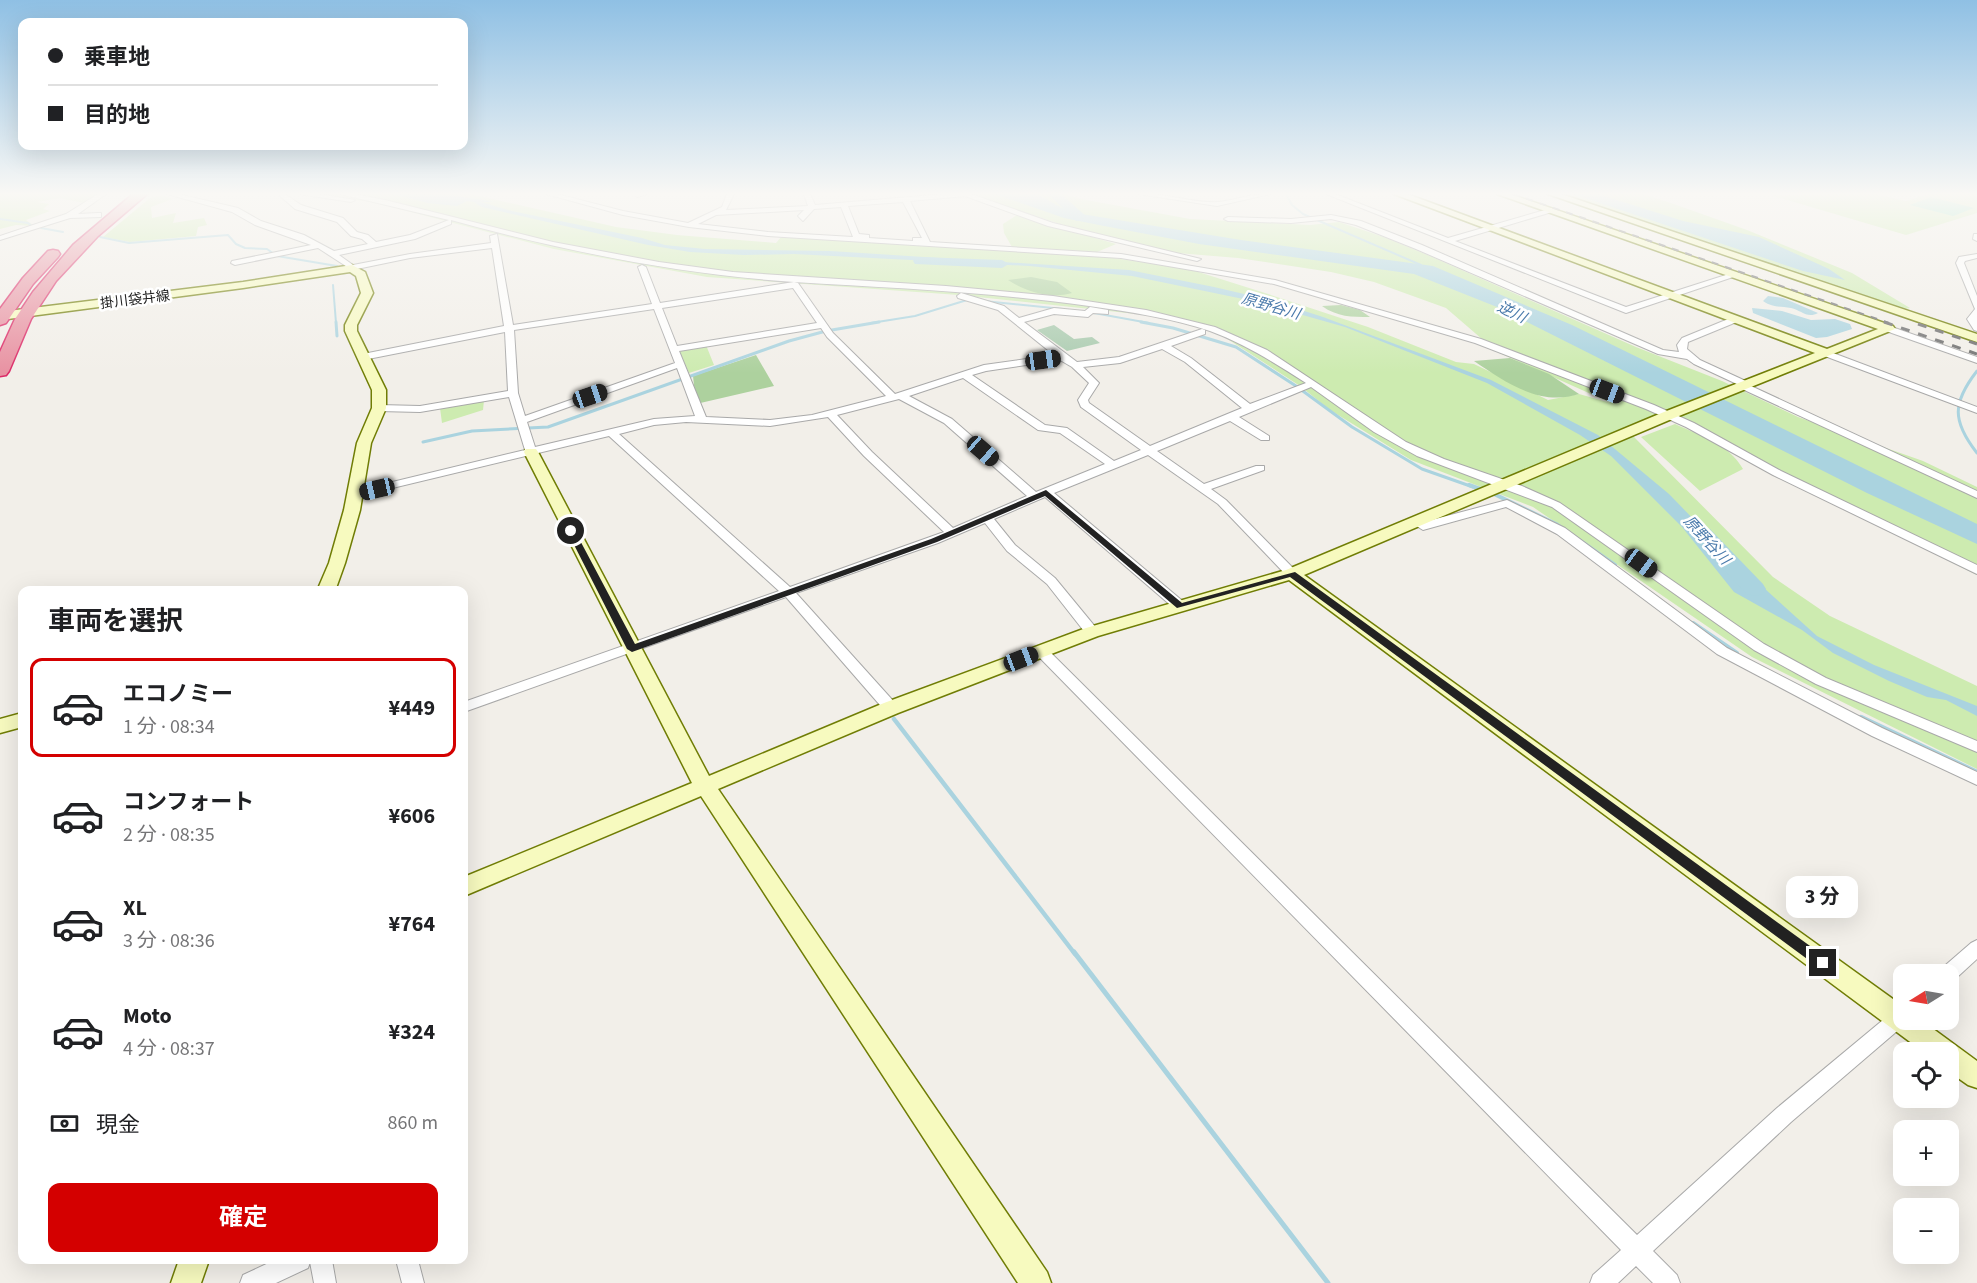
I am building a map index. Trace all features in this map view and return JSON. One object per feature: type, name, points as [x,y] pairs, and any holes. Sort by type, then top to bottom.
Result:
[{"type":"highway","points":[[1,317],[38,270],[55,254]]},
{"type":"highway","points":[[0,371],[26,313],[73,254]]},
{"type":"street","points":[[235,263],[280,254]]},
{"type":"street","points":[[328,586],[337,563],[356,494],[364,443],[379,408],[379,390],[351,332],[351,325],[366,296],[366,289],[361,274],[333,254]]},
{"type":"street","points":[[352,268],[421,254]]},
{"type":"street","points":[[497,254],[509,328],[513,393],[531,452],[632,649],[704,785],[1036,1283]]},
{"type":"street","points":[[573,254],[693,275],[968,297],[1001,308],[1062,357],[1076,365],[1094,383],[1083,400],[1085,405],[1222,502],[1292,574],[1893,1010]]},
{"type":"street","points":[[604,254],[680,268],[754,276],[1031,296],[1167,317],[1212,329],[1255,346],[1287,364],[1367,422],[1427,457],[1453,468],[1532,493],[1578,518],[1702,609],[1769,652],[1821,681],[1977,747]]},
{"type":"street","points":[[1087,254],[1121,256],[1275,282]]},
{"type":"street","points":[[1176,254],[1211,262],[1478,341],[1650,407],[1690,425],[1778,473],[1977,570]]},
{"type":"street","points":[[1435,254],[1661,352],[1688,356],[1743,386],[1977,495]]},
{"type":"street","points":[[1484,254],[1626,310],[1735,275]]},
{"type":"street","points":[[1563,254],[1977,411]]},
{"type":"street","points":[[1675,254],[1977,360]]},
{"type":"street","points":[[1729,254],[1977,338]]},
{"type":"street","points":[[1977,256],[1962,260],[1960,263],[1977,309],[1971,319],[1977,328]]},
{"type":"street","points":[[642,267],[702,420]]},
{"type":"street","name":"掛川袋井線","points":[[1,317],[352,268]]},
{"type":"street","points":[[363,357],[509,328],[795,284]]},
{"type":"street","points":[[795,284],[822,325],[896,395],[948,421],[1180,606]]},
{"type":"street","points":[[1017,321],[1054,311],[1088,314],[1090,310],[1144,313]]},
{"type":"street","points":[[1167,317],[1202,332],[1255,346]]},
{"type":"street","points":[[1688,356],[1682,345],[1685,340],[1736,320]]},
{"type":"street","points":[[673,349],[822,325]]},
{"type":"street","points":[[468,884],[891,708],[1041,651],[1092,632],[1292,574],[1666,416],[1889,329]]},
{"type":"street","points":[[1076,365],[1120,360],[1202,332]]},
{"type":"street","points":[[1163,345],[1188,360],[1249,408]]},
{"type":"street","points":[[356,494],[671,419],[770,423],[831,414],[984,368],[1062,357]]},
{"type":"street","points":[[523,420],[680,364]]},
{"type":"street","points":[[1287,364],[1288,369],[1307,386],[1354,412]]},
{"type":"street","points":[[965,375],[1042,428],[1063,430],[1113,465]]},
{"type":"street","points":[[468,706],[632,649],[952,532],[1307,386]]},
{"type":"street","points":[[379,408],[420,409],[513,393]]},
{"type":"street","points":[[831,414],[868,454],[952,532]]},
{"type":"street","points":[[1232,417],[1265,438]]},
{"type":"street","points":[[611,432],[788,592],[891,708]]},
{"type":"street","points":[[1202,488],[1260,468]]},
{"type":"street","points":[[1416,522],[1423,526],[1507,503],[1562,531],[1722,651],[1868,728],[1977,779]]},
{"type":"street","points":[[987,518],[1011,548],[1051,581],[1092,632]]},
{"type":"street","points":[[1041,651],[1669,1283]]},
{"type":"street","points":[[0,726],[18,721]]},
{"type":"street","points":[[1959,964],[1977,948]]},
{"type":"street","points":[[1600,1283],[1638,1251],[1784,1115],[1893,1023]]},
{"type":"street","points":[[1918,1030],[1932,1042]]},
{"type":"street","points":[[1959,1063],[1977,1076]]},
{"type":"street","points":[[186,1283],[193,1264]]},
{"type":"street","points":[[251,1283],[291,1264]]},
{"type":"street","points":[[322,1264],[325,1283]]},
{"type":"street","points":[[408,1264],[413,1283]]},
{"type":"green space","points":[[581,254],[1064,254],[1100,256],[1189,269],[1265,293],[1368,327],[1456,362],[1474,364],[1548,400],[1579,394],[1611,403],[1497,352],[1446,308],[1374,282],[1331,272],[1238,258],[1188,254],[1425,254],[1636,347],[1722,381],[1798,417],[1923,461],[1977,487],[1977,575],[1820,496],[1690,425],[1649,414],[1655,416],[1633,436],[1773,577],[1830,616],[1977,686],[1977,769],[1752,657],[1533,507],[1411,460],[1330,410],[1300,386],[1212,329],[1164,317],[959,295],[707,277]]},
{"type":"green space","points":[[1741,254],[1805,254],[1852,273],[1910,308],[1905,309]]},
{"type":"green space","points":[[1031,277],[1057,282],[1072,293],[1047,295],[1023,288],[1008,280]]},
{"type":"green space","points":[[1341,305],[1360,310],[1370,317],[1339,314],[1322,306]]},
{"type":"green space","points":[[1054,325],[1074,339],[1092,337],[1100,343],[1067,351],[1037,330]]},
{"type":"green space","points":[[706,345],[714,365],[689,373],[679,350]]},
{"type":"green space","points":[[756,355],[774,386],[696,404],[693,376]]},
{"type":"green space","points":[[1510,358],[1549,374],[1579,394],[1565,397],[1537,395],[1498,377],[1474,361]]},
{"type":"green space","points":[[484,400],[483,410],[442,423],[440,408]]},
{"type":"green space","points":[[1675,424],[1722,446],[1743,469],[1700,491],[1641,437]]},
{"type":"water","points":[[724,254],[875,254],[1129,270],[1270,300],[1323,317],[1491,380],[1598,435],[1669,494],[1733,560],[1817,636],[1874,665],[1977,706],[1977,716],[1946,700],[1927,697],[1889,681],[1833,653],[1802,630],[1734,592],[1682,527],[1611,456],[1580,435],[1487,383],[1345,327],[1253,301],[1132,276],[1029,266],[794,254]]},
{"type":"water","name":"逆川","points":[[1270,254],[1343,254],[1433,266],[1572,325],[1977,524],[1977,544],[1867,493],[1497,307],[1414,274]]},
{"type":"water","points":[[1752,254],[1796,254],[1829,269],[1845,280],[1803,271]]},
{"type":"water","points":[[1768,296],[1783,298],[1818,313],[1807,315],[1791,308],[1770,305],[1763,301]]},
{"type":"water","points":[[1752,308],[1782,311],[1811,320],[1835,319],[1850,324],[1852,329],[1816,338],[1753,313]]},
{"type":"waterway","points":[[274,254],[337,266]]},
{"type":"waterway","points":[[1395,254],[1421,265]]},
{"type":"waterway","name":"原野谷川","points":[[920,261],[1002,264]]},
{"type":"waterway","points":[[333,285],[336,323]]},
{"type":"waterway","points":[[871,323],[915,316],[967,300]]},
{"type":"waterway","points":[[984,301],[1063,309]]},
{"type":"waterway","points":[[1094,313],[1149,323]]},
{"type":"waterway","points":[[336,322],[337,336]]},
{"type":"waterway","points":[[423,442],[472,431],[548,427],[789,341],[826,331],[879,322]]},
{"type":"waterway","points":[[1141,322],[1173,328],[1236,347],[1296,386],[1352,427],[1422,469],[1473,487]]},
{"type":"waterway","points":[[1977,371],[1963,393],[1958,412],[1963,431],[1977,453]]},
{"type":"waterway","points":[[1469,485],[1483,490]]},
{"type":"waterway","points":[[1490,492],[1556,524],[1615,565]]},
{"type":"waterway","name":"原野谷川","points":[[1702,534],[1755,589]]},
{"type":"waterway","points":[[1693,623],[1737,653]]},
{"type":"waterway","points":[[1861,717],[1977,772]]},
{"type":"waterway","points":[[894,719],[1075,954]]},
{"type":"waterway","points":[[1074,952],[1328,1283]]},
{"type":"railway","points":[[1688,254],[1889,323]]},
{"type":"railway","points":[[1884,322],[1977,354]]},
{"type":"railway","points":[[1918,324],[1977,344]]},
{"type":"route","points":[[571,531],[632,649],[934,540],[1046,492],[1180,606],[1292,574],[1823,963]]}]
